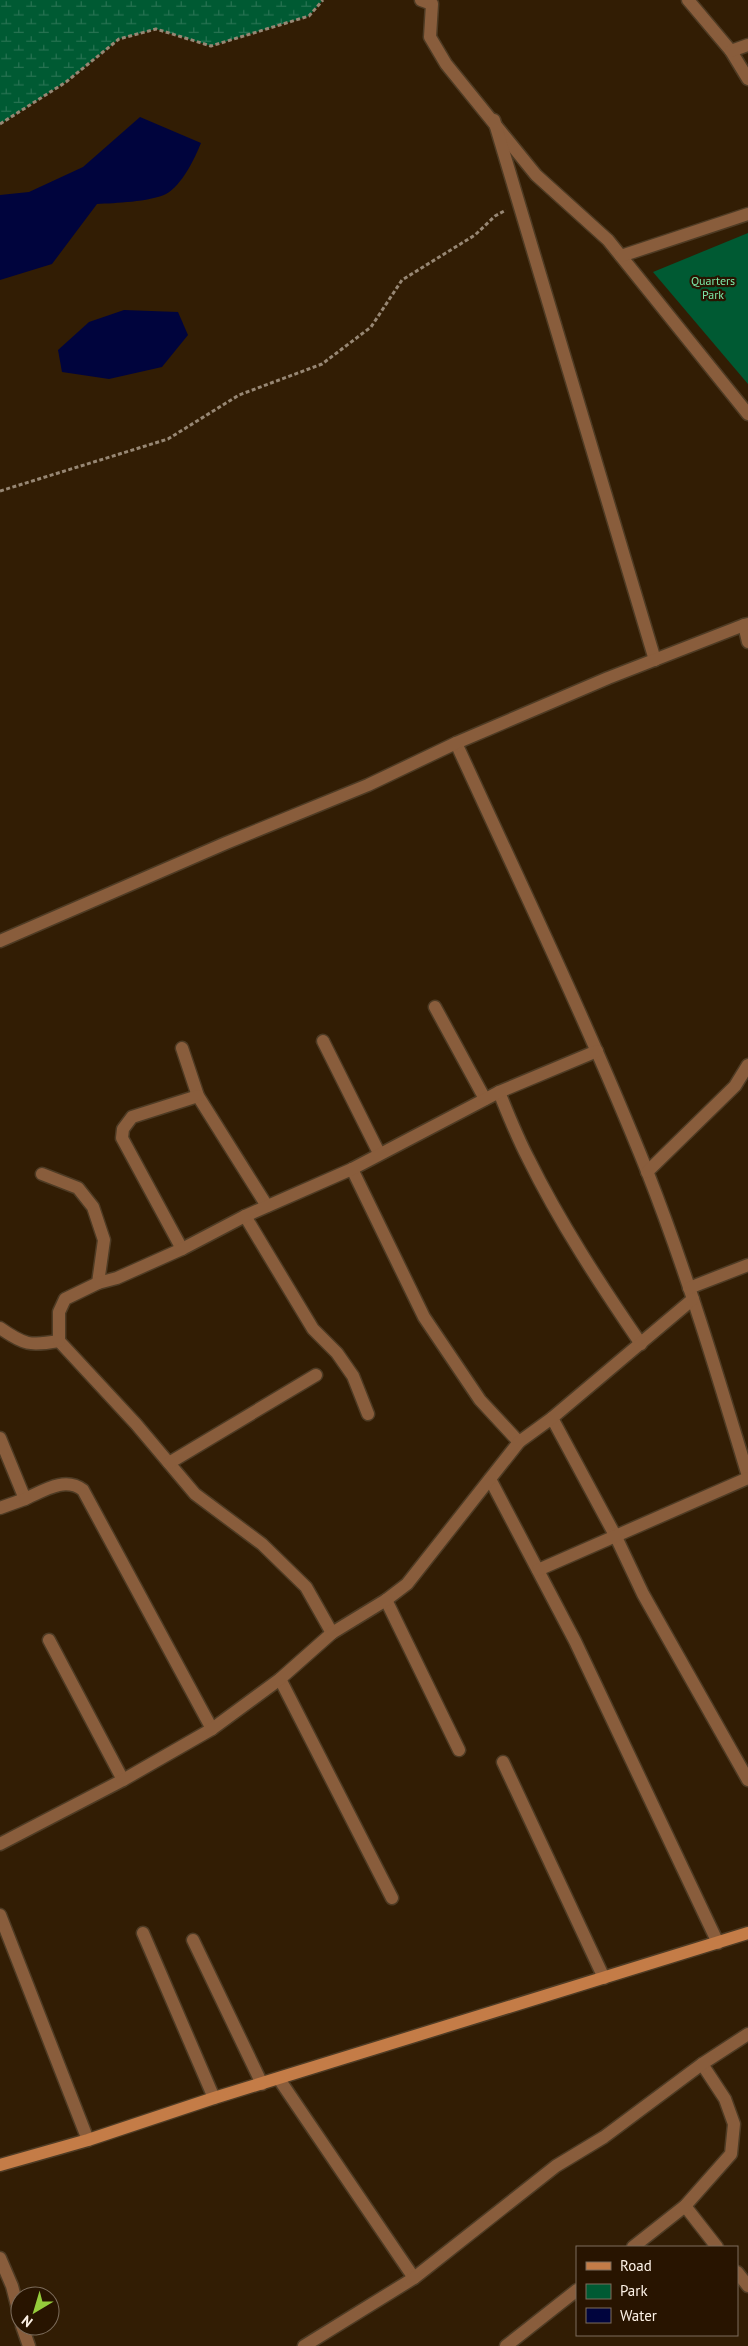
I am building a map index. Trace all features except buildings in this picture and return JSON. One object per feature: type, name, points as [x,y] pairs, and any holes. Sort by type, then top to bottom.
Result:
[{"type":"street","points":[[688,0],[732,51],[748,79]]},
{"type":"street","points":[[429,1],[430,37],[446,64],[494,120],[536,175],[608,240],[748,414]]},
{"type":"street","points":[[732,51],[748,45]]},
{"type":"street","points":[[494,120],[655,660]]},
{"type":"street","points":[[621,256],[748,214]]},
{"type":"street","points":[[0,941],[226,843],[368,785],[456,743],[746,624],[748,642]]},
{"type":"street","points":[[456,743],[597,1051],[647,1172],[691,1293],[745,1454],[748,1477],[538,1570]]},
{"type":"street","points":[[435,1007],[484,1099]]},
{"type":"street","points":[[323,1041],[379,1153]]},
{"type":"street","points":[[182,1048],[198,1096],[267,1206]]},
{"type":"street","points":[[332,1633],[306,1587],[262,1544],[195,1494],[59,1341],[59,1312],[66,1299],[98,1283],[117,1278],[182,1249],[245,1216],[352,1169],[484,1099],[597,1051]]},
{"type":"street","points":[[647,1172],[735,1086],[748,1065]]},
{"type":"street","points":[[499,1092],[528,1158],[566,1229],[607,1295],[641,1344]]},
{"type":"street","points":[[182,1249],[122,1138],[123,1129],[132,1117],[198,1096]]},
{"type":"street","points":[[352,1169],[424,1316],[480,1400],[519,1442]]},
{"type":"street","points":[[42,1174],[78,1188],[93,1207],[104,1240],[98,1283]]},
{"type":"street","points":[[245,1216],[313,1329],[337,1352],[353,1376],[368,1414]]},
{"type":"street","points":[[0,1844],[123,1780],[212,1729],[280,1679],[332,1633],[386,1600],[407,1584],[519,1442],[552,1418],[641,1344],[691,1293],[748,1265]]},
{"type":"street","points":[[0,1328],[16,1339],[34,1345],[59,1341]]},
{"type":"street","points":[[169,1463],[316,1374]]},
{"type":"street","points":[[552,1418],[616,1537],[643,1594],[748,1780]]},
{"type":"street","points":[[0,1438],[24,1499]]},
{"type":"street","points":[[490,1479],[575,1641],[718,1943]]},
{"type":"street","points":[[0,1508],[62,1483],[77,1485],[83,1490],[212,1729]]},
{"type":"street","points":[[386,1600],[459,1750]]},
{"type":"street","points":[[49,1640],[123,1780]]},
{"type":"street","points":[[280,1679],[392,1898]]},
{"type":"street","points":[[503,1762],[604,1978]]},
{"type":"street","points":[[0,1914],[88,2140]]},
{"type":"street","points":[[143,1932],[214,2098]]},
{"type":"street","points":[[0,2165],[88,2140],[214,2098],[748,1933]]},
{"type":"street","points":[[193,1940],[262,2084]]},
{"type":"street","points":[[304,2346],[414,2278],[556,2166],[604,2137],[702,2064],[748,2034]]},
{"type":"street","points":[[635,2246],[685,2206],[731,2154],[734,2124],[725,2098],[702,2064]]},
{"type":"street","points":[[279,2079],[414,2278]]},
{"type":"street","points":[[685,2206],[717,2246]]},
{"type":"street","points":[[0,2258],[12,2286]]},
{"type":"street","points":[[738,2273],[748,2286]]},
{"type":"street","points":[[506,2346],[576,2291]]},
{"type":"path","points":[[0,124],[66,82],[119,39],[156,29],[211,46],[309,16],[323,0]]},
{"type":"path","points":[[0,491],[168,439],[239,395],[322,364],[371,327],[402,280],[475,235],[495,216],[520,202]]},
{"type":"green space","points":[[0,0],[323,0],[309,16],[211,46],[156,29],[119,39],[66,82],[0,124]]},
{"type":"green space","name":"Quarters Park","points":[[748,233],[748,384],[653,272]]},
{"type":"water","points":[[140,117],[201,143],[191,164],[177,185],[166,194],[151,199],[97,204],[52,264],[0,280],[0,195],[29,192],[83,167]]},
{"type":"water","points":[[124,310],[178,312],[188,335],[162,367],[109,379],[62,372],[58,350],[89,322]]}]
